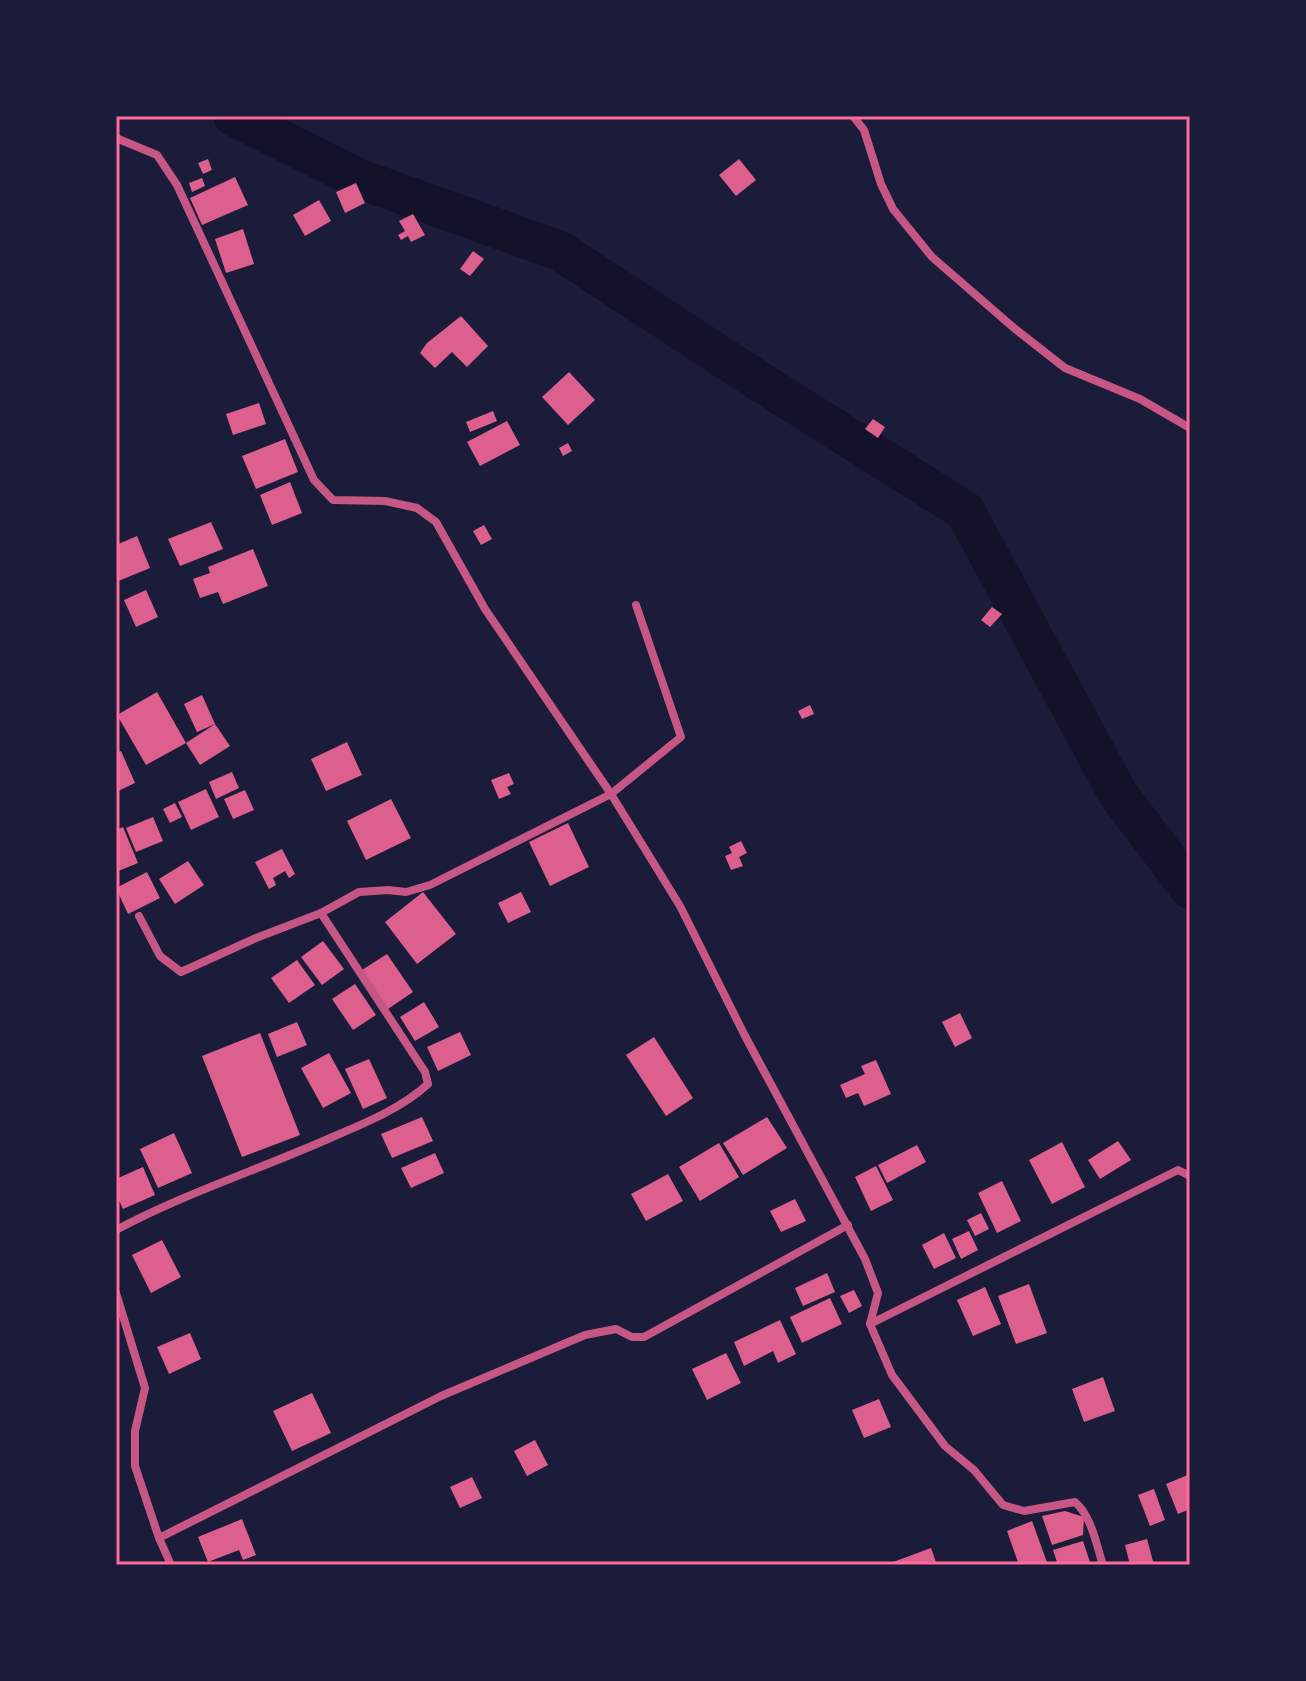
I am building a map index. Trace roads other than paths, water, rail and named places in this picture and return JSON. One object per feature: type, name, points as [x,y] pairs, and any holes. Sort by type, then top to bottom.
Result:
[{"type":"street","points":[[853,116],[864,130],[881,184],[893,209],[932,257],[1065,368],[1140,399],[1190,428]]},
{"type":"street","points":[[116,138],[157,155],[177,185],[314,480],[333,500],[385,501],[417,508],[436,522],[485,609],[611,794],[680,906],[865,1259],[878,1293],[870,1324],[892,1375],[945,1446],[974,1470],[1003,1505],[1024,1511],[1075,1502],[1083,1509],[1103,1565]]},
{"type":"street","points":[[139,916],[160,956],[181,972],[321,913],[359,892],[406,892],[430,885],[611,794],[681,737],[636,605]]},
{"type":"street","points":[[116,1230],[146,1214],[276,1163],[364,1123],[418,1094],[428,1084],[425,1072],[321,913]]},
{"type":"street","points":[[870,1324],[1178,1170],[1190,1176]]},
{"type":"street","points":[[159,1538],[441,1396],[585,1335],[616,1329],[632,1337],[644,1337],[848,1225]]},
{"type":"street","points":[[116,1293],[145,1388],[135,1431],[135,1466],[171,1565]]},
{"type":"waterway","points":[[233,116],[357,178],[560,251],[965,511],[1118,794],[1190,889]]}]
